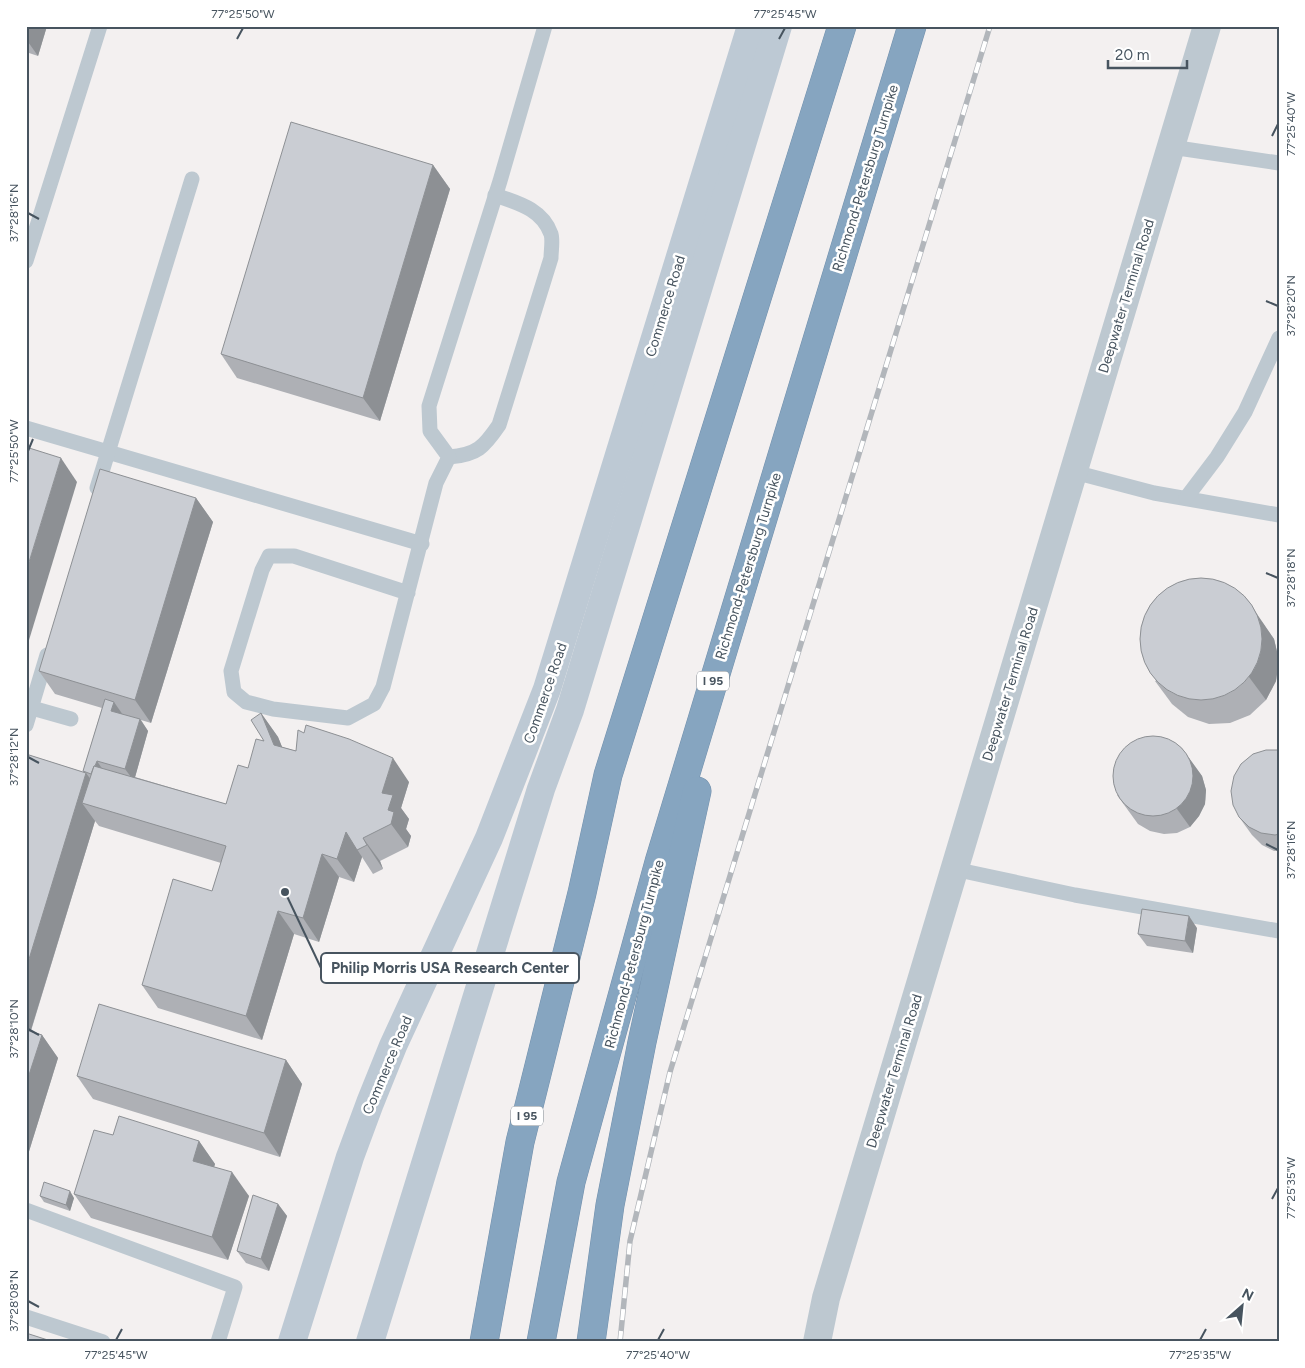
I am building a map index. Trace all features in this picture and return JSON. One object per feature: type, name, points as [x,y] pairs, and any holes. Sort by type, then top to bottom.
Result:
[{"type":"highway","name":"I 95","points":[[484,1342],[520,1142],[582,893],[608,775],[842,26]]},
{"type":"highway","name":"Richmond-Petersburg Turnpike","points":[[541,1342],[571,1182],[659,862],[912,26]]},
{"type":"highway","points":[[591,1342],[610,1205],[642,1042],[746,573]]},
{"type":"main road","name":"Commerce Road","points":[[292,1342],[322,1242],[370,1103],[393,1046],[489,838],[547,689],[751,26]]},
{"type":"main road","name":"Commerce Road","points":[[370,1342],[541,789],[572,701],[778,26]]},
{"type":"street","name":"Deepwater Terminal Road","points":[[817,1342],[826,1298],[1207,26]]},
{"type":"lane","points":[[26,261],[100,26]]},
{"type":"lane","points":[[449,457],[430,431],[429,406],[495,195],[545,26]]},
{"type":"lane","points":[[1171,147],[1279,162]]},
{"type":"lane","points":[[92,505],[192,179]]},
{"type":"lane","points":[[449,457],[469,455],[486,443],[499,424],[551,258],[551,235],[540,215],[524,205],[495,195]]},
{"type":"lane","points":[[1186,498],[1216,457],[1244,412],[1279,338]]},
{"type":"lane","points":[[26,428],[422,544]]},
{"type":"lane","points":[[408,593],[294,556],[269,556],[262,570],[231,671],[234,692],[246,702],[274,709],[348,718],[374,704],[383,687],[422,544],[436,483],[449,457]]},
{"type":"lane","points":[[1074,472],[1154,493],[1279,515]]},
{"type":"lane","points":[[26,725],[51,643]]},
{"type":"lane","points":[[32,708],[71,719]]},
{"type":"lane","points":[[954,869],[1075,895],[1279,931]]},
{"type":"lane","points":[[26,1210],[235,1287],[218,1342]]},
{"type":"lane","points":[[26,1318],[103,1342]]},
{"type":"building","points":[[291,122],[433,165],[363,398],[221,354]]},
{"type":"building","points":[[26,447],[61,458],[26,572]]},
{"type":"building","points":[[100,469],[196,498],[135,700],[39,671]]},
{"type":"building","points":[[1201,578],[1213,579],[1224,583],[1235,588],[1244,596],[1252,605],[1257,616],[1261,627],[1261,651],[1257,662],[1252,673],[1244,682],[1235,690],[1224,695],[1213,699],[1201,700],[1189,699],[1178,695],[1167,690],[1158,682],[1150,673],[1145,662],[1141,651],[1140,639],[1141,627],[1145,616],[1150,605],[1158,596],[1167,588],[1178,583],[1189,579]]},
{"type":"building","points":[[105,699],[114,702],[111,711],[140,719],[125,769],[97,761],[91,774],[83,771]]},
{"type":"building","points":[[261,713],[274,745],[296,751],[298,730],[304,733],[306,725],[349,739],[393,758],[382,793],[393,795],[388,810],[394,812],[391,824],[363,838],[367,845],[357,850],[346,832],[337,859],[322,854],[303,918],[278,911],[246,1016],[142,985],[173,879],[212,891],[226,846],[82,803],[94,766],[226,804],[238,765],[248,768],[256,739],[264,741],[251,720]]},
{"type":"building","points":[[1153,736],[1168,739],[1181,748],[1190,761],[1193,776],[1190,791],[1181,804],[1168,813],[1153,816],[1138,813],[1125,804],[1116,791],[1113,776],[1116,761],[1125,748],[1138,739]]},
{"type":"building","points":[[1266,750],[1279,750],[1279,834],[1275,835],[1261,833],[1249,827],[1239,817],[1233,805],[1231,791],[1234,776],[1241,764],[1253,754]]},
{"type":"building","points":[[26,754],[86,773],[26,969]]},
{"type":"building","points":[[1142,909],[1189,916],[1185,941],[1138,934]]},
{"type":"building","points":[[99,1004],[286,1060],[264,1133],[77,1076]]},
{"type":"building","points":[[26,1030],[42,1035],[26,1084]]},
{"type":"building","points":[[119,1116],[199,1141],[193,1161],[232,1172],[212,1237],[74,1194],[94,1130],[113,1135]]},
{"type":"building","points":[[44,1182],[70,1191],[66,1205],[40,1196]]},
{"type":"building","points":[[253,1195],[278,1204],[261,1259],[237,1251]]},
{"type":"building","points":[[26,1333],[54,1342],[26,1342]]},
{"type":"railway","points":[[620,1342],[630,1241],[670,1072],[990,26]]},
{"type":"place","name":"Philip Morris USA Research Center","points":[[285,892]]}]
